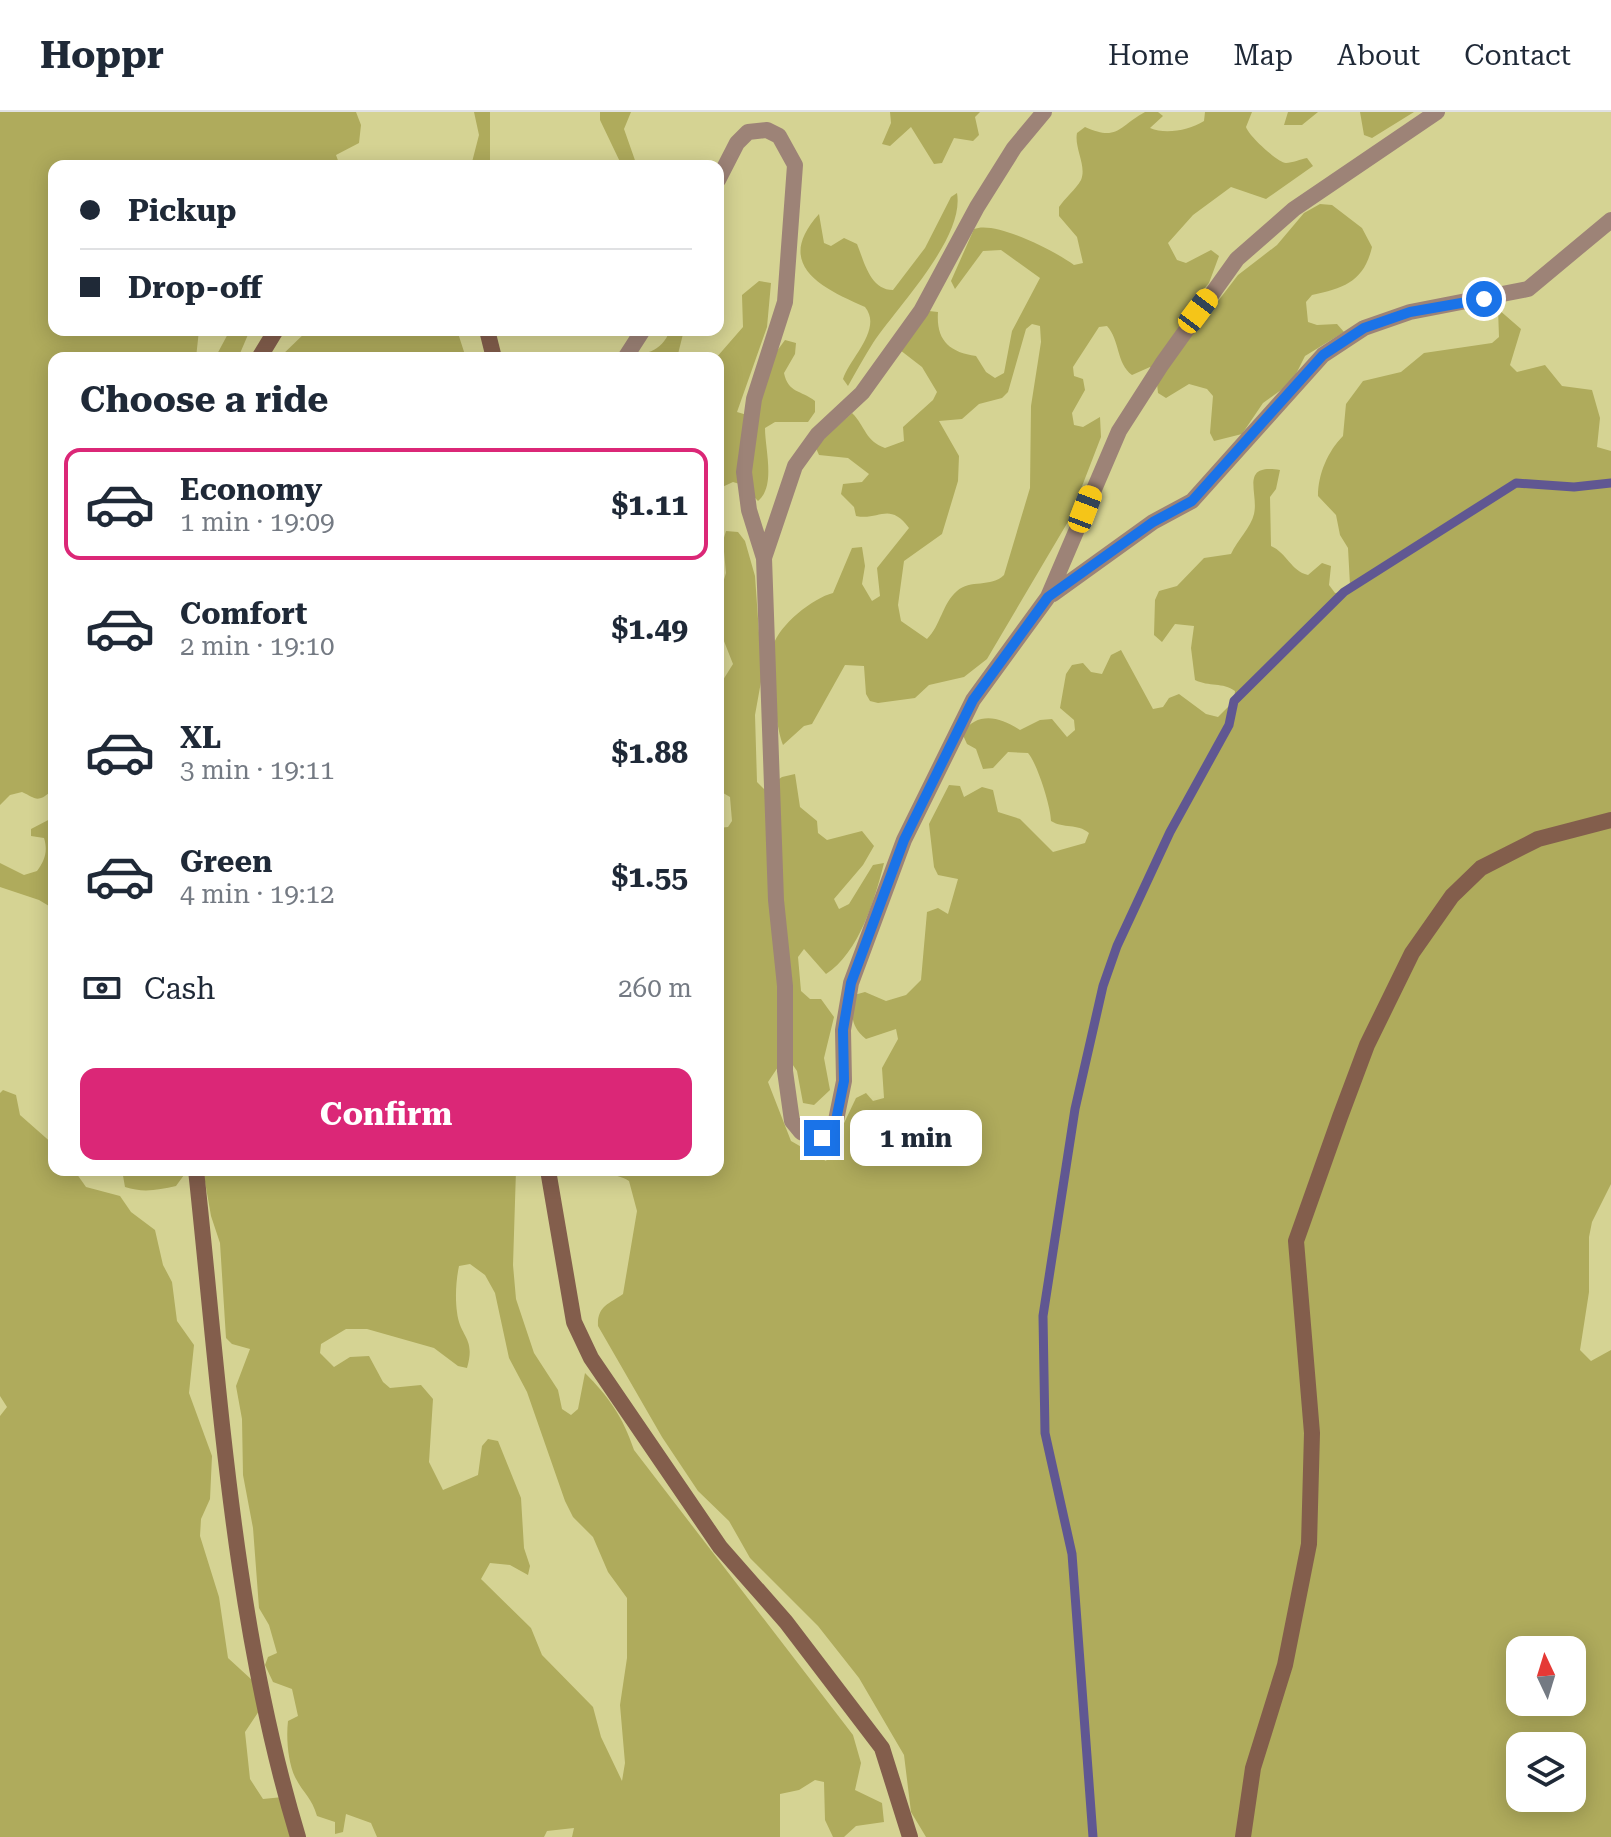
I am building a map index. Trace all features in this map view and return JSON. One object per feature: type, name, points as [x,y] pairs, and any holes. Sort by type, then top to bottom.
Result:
[{"type":"street","points":[[764,558],[795,466],[818,434],[862,393],[921,311],[1014,148],[1044,112]]},
{"type":"street","points":[[724,168],[737,143],[748,132],[767,130],[779,136],[795,165],[785,302],[754,399],[744,472],[749,510],[764,558],[776,900],[785,986],[785,1071],[792,1121],[801,1132],[822,1138],[834,1130],[844,1081],[843,1030],[851,983],[904,840],[973,700],[1048,597],[1119,431],[1162,364],[1237,259],[1294,209],[1437,112]]},
{"type":"street","points":[[1048,597],[1153,522],[1192,501],[1323,355],[1364,328],[1410,312],[1528,289],[1611,220]]},
{"type":"street","points":[[1243,1837],[1253,1768],[1285,1665],[1309,1544],[1312,1433],[1296,1241],[1330,1145],[1367,1045],[1412,953],[1452,896],[1481,868],[1538,839],[1611,820]]},
{"type":"street","points":[[197,1176],[238,1538],[273,1756],[298,1837]]},
{"type":"street","points":[[549,1176],[574,1322],[591,1358],[720,1547],[786,1622],[882,1748],[910,1837]]},
{"type":"shaded area","points":[[0,112],[356,112],[361,125],[359,143],[336,155],[338,160],[48,160],[48,336],[198,336],[197,352],[48,352],[48,794],[36,798],[22,792],[10,795],[0,805]]},
{"type":"shaded area","points":[[474,112],[490,112],[490,160],[473,160],[479,135]]},
{"type":"shaded area","points":[[600,112],[631,112],[624,129],[635,160],[619,160],[600,120]]},
{"type":"shaded area","points":[[890,112],[980,112],[975,117],[979,135],[973,141],[954,138],[942,163],[934,164],[911,127],[890,146],[882,144],[891,123]]},
{"type":"shaded area","points":[[1145,112],[1158,112],[1163,116],[1150,128],[1170,131],[1204,121],[1205,112],[1252,112],[1246,127],[1264,148],[1282,162],[1307,158],[1313,166],[1266,199],[1231,187],[1193,215],[1168,243],[1177,260],[1186,263],[1211,250],[1219,256],[1209,283],[1185,312],[1190,319],[1215,305],[1238,275],[1277,245],[1304,213],[1320,204],[1332,205],[1362,228],[1372,247],[1364,268],[1351,281],[1312,295],[1306,302],[1308,322],[1337,324],[1344,332],[1305,356],[1292,382],[1263,403],[1242,434],[1214,441],[1210,433],[1213,396],[1207,389],[1189,384],[1166,398],[1158,393],[1156,374],[1150,367],[1132,375],[1123,364],[1107,326],[1099,327],[1073,367],[1074,376],[1083,379],[1085,390],[1072,413],[1074,425],[1083,427],[1100,417],[1101,437],[1069,520],[987,659],[964,677],[929,685],[915,698],[878,703],[870,701],[866,694],[864,666],[845,665],[812,724],[804,726],[783,745],[772,681],[772,655],[776,638],[798,614],[816,600],[833,593],[852,548],[862,547],[865,566],[862,584],[872,601],[880,596],[877,568],[909,528],[896,515],[856,516],[854,507],[841,494],[843,484],[862,482],[869,474],[848,458],[819,455],[815,446],[852,413],[869,438],[878,445],[885,448],[904,441],[903,427],[933,400],[937,392],[922,367],[900,350],[929,311],[938,312],[939,330],[952,348],[976,356],[986,372],[995,378],[1004,373],[1012,331],[1040,278],[1001,250],[983,251],[955,289],[951,281],[974,229],[984,227],[1010,233],[1040,245],[1074,265],[1083,263],[1077,237],[1059,216],[1059,207],[1081,180],[1082,163],[1077,133],[1085,127],[1112,133]],"holes":[[[1032,324],[1040,326],[1041,342],[1031,406],[1030,488],[1004,575],[957,591],[927,639],[901,621],[898,605],[904,561],[942,534],[958,481],[959,456],[939,421],[962,419],[979,404],[1002,398],[1008,392],[1026,329]]]},
{"type":"shaded area","points":[[1288,112],[1318,112],[1302,125],[1284,125]]},
{"type":"shaded area","points":[[1360,112],[1414,112],[1372,138],[1364,135]]},
{"type":"shaded area","points":[[957,193],[957,211],[940,251],[873,343],[848,386],[843,379],[868,334],[870,316],[865,307],[833,292],[809,272],[802,261],[801,247],[806,232],[819,214],[824,243],[831,246],[844,238],[857,244],[873,280],[885,289],[893,290],[925,248],[951,197]]},
{"type":"shaded area","points":[[759,281],[771,283],[767,327],[737,412],[747,415],[771,359],[785,340],[796,343],[795,354],[784,373],[786,379],[792,388],[815,401],[815,412],[808,422],[775,422],[765,428],[768,477],[767,486],[758,501],[743,485],[733,482],[724,486],[724,352],[721,352],[743,327],[742,295]]},
{"type":"shaded area","points":[[1498,309],[1521,329],[1510,365],[1517,372],[1545,365],[1562,386],[1592,390],[1600,418],[1597,447],[1611,451],[1611,1184],[1592,1222],[1589,1237],[1589,1292],[1580,1350],[1591,1361],[1611,1350],[1611,1837],[926,1837],[911,1812],[904,1755],[859,1678],[818,1626],[750,1558],[729,1521],[698,1491],[662,1437],[598,1326],[602,1310],[623,1294],[637,1211],[629,1181],[618,1176],[724,1176],[724,827],[732,821],[730,797],[724,794],[724,678],[733,664],[724,641],[726,531],[738,532],[745,541],[755,576],[762,676],[755,715],[757,782],[764,789],[782,777],[795,774],[800,807],[817,821],[818,833],[827,840],[862,831],[874,846],[863,865],[834,899],[839,909],[849,904],[873,865],[884,863],[864,924],[838,965],[826,974],[804,949],[798,957],[801,991],[810,999],[821,999],[834,1017],[824,1058],[830,1090],[814,1105],[803,1103],[797,1071],[786,1055],[768,1082],[791,1141],[826,1161],[856,1098],[866,1093],[873,1101],[884,1098],[882,1068],[898,1039],[896,1029],[866,1039],[861,1034],[853,1019],[854,995],[865,992],[886,1001],[906,995],[921,980],[927,912],[938,908],[948,914],[958,879],[938,875],[934,867],[929,824],[949,785],[960,786],[964,797],[982,787],[993,790],[998,812],[1020,819],[1053,852],[1085,843],[1089,833],[1051,821],[1043,786],[1028,753],[1008,752],[993,768],[983,769],[976,749],[967,744],[962,733],[982,719],[997,719],[1020,730],[1040,720],[1052,719],[1067,737],[1075,730],[1074,720],[1060,708],[1066,674],[1072,665],[1083,663],[1091,672],[1102,674],[1111,655],[1121,650],[1153,709],[1163,707],[1169,698],[1179,694],[1206,714],[1218,717],[1234,701],[1235,691],[1226,686],[1195,680],[1191,648],[1194,626],[1175,624],[1162,642],[1154,635],[1155,600],[1159,591],[1177,586],[1204,558],[1231,554],[1254,514],[1255,475],[1267,469],[1280,470],[1276,489],[1270,497],[1271,546],[1297,570],[1308,575],[1322,563],[1331,566],[1329,585],[1335,593],[1344,592],[1350,585],[1348,548],[1340,535],[1336,515],[1318,496],[1325,463],[1343,436],[1346,404],[1363,381],[1401,372],[1424,353],[1492,343],[1499,337]]},
{"type":"shaded area","points":[[227,336],[247,336],[241,352],[218,352]]},
{"type":"shaded area","points":[[302,336],[459,336],[464,352],[285,352]]},
{"type":"shaded area","points":[[682,336],[678,352],[647,352],[657,348],[666,338]]},
{"type":"shaded area","points":[[48,820],[48,905],[0,887],[0,863],[24,875],[37,871],[42,863],[46,847],[44,838],[31,836],[31,829]]},
{"type":"shaded area","points":[[3,1090],[16,1095],[20,1115],[48,1140],[48,1176],[78,1176],[86,1187],[120,1196],[131,1212],[155,1230],[163,1265],[172,1282],[177,1321],[194,1345],[189,1393],[212,1456],[210,1499],[201,1519],[200,1536],[219,1597],[228,1658],[252,1680],[259,1711],[245,1732],[250,1779],[263,1799],[283,1797],[300,1837],[0,1837],[0,1416],[7,1407],[0,1396],[0,1093]]},
{"type":"shaded area","points":[[123,1176],[183,1176],[176,1186],[157,1190],[125,1187]]},
{"type":"shaded area","points":[[204,1176],[516,1176],[513,1265],[516,1299],[534,1353],[558,1390],[562,1409],[571,1415],[578,1409],[585,1373],[614,1408],[634,1450],[853,1735],[861,1763],[855,1790],[882,1803],[884,1822],[856,1826],[844,1837],[833,1837],[825,1820],[824,1782],[815,1780],[799,1790],[780,1794],[780,1837],[572,1837],[574,1828],[547,1831],[544,1837],[377,1837],[371,1823],[346,1814],[343,1832],[335,1834],[335,1822],[317,1816],[293,1771],[288,1750],[288,1721],[298,1716],[292,1689],[273,1682],[265,1665],[268,1657],[277,1653],[269,1625],[259,1608],[253,1528],[243,1475],[242,1419],[236,1386],[250,1349],[232,1344],[226,1338],[220,1243],[211,1216]],"holes":[[[470,1264],[485,1275],[495,1293],[509,1358],[527,1392],[565,1501],[573,1517],[593,1537],[608,1572],[627,1598],[627,1658],[620,1705],[625,1763],[622,1781],[601,1737],[593,1707],[542,1655],[531,1628],[481,1579],[490,1563],[510,1565],[528,1575],[530,1566],[524,1548],[521,1498],[498,1441],[488,1439],[482,1446],[478,1475],[443,1490],[429,1462],[433,1399],[421,1385],[390,1388],[383,1382],[369,1356],[350,1357],[334,1367],[320,1353],[321,1344],[346,1329],[367,1329],[434,1348],[458,1366],[467,1368],[469,1344],[456,1307],[459,1266]]]},
{"type":"waterway","points":[[1093,1837],[1072,1554],[1045,1433],[1043,1316],[1075,1109],[1103,986],[1117,946],[1170,832],[1229,725],[1234,701],[1344,592],[1516,483],[1574,487],[1611,483]]},
{"type":"route","points":[[822,1138],[834,1130],[840,1106],[844,1081],[843,1030],[851,983],[904,840],[973,700],[1048,597],[1153,522],[1192,501],[1323,355],[1364,328],[1410,312],[1484,299]]}]
